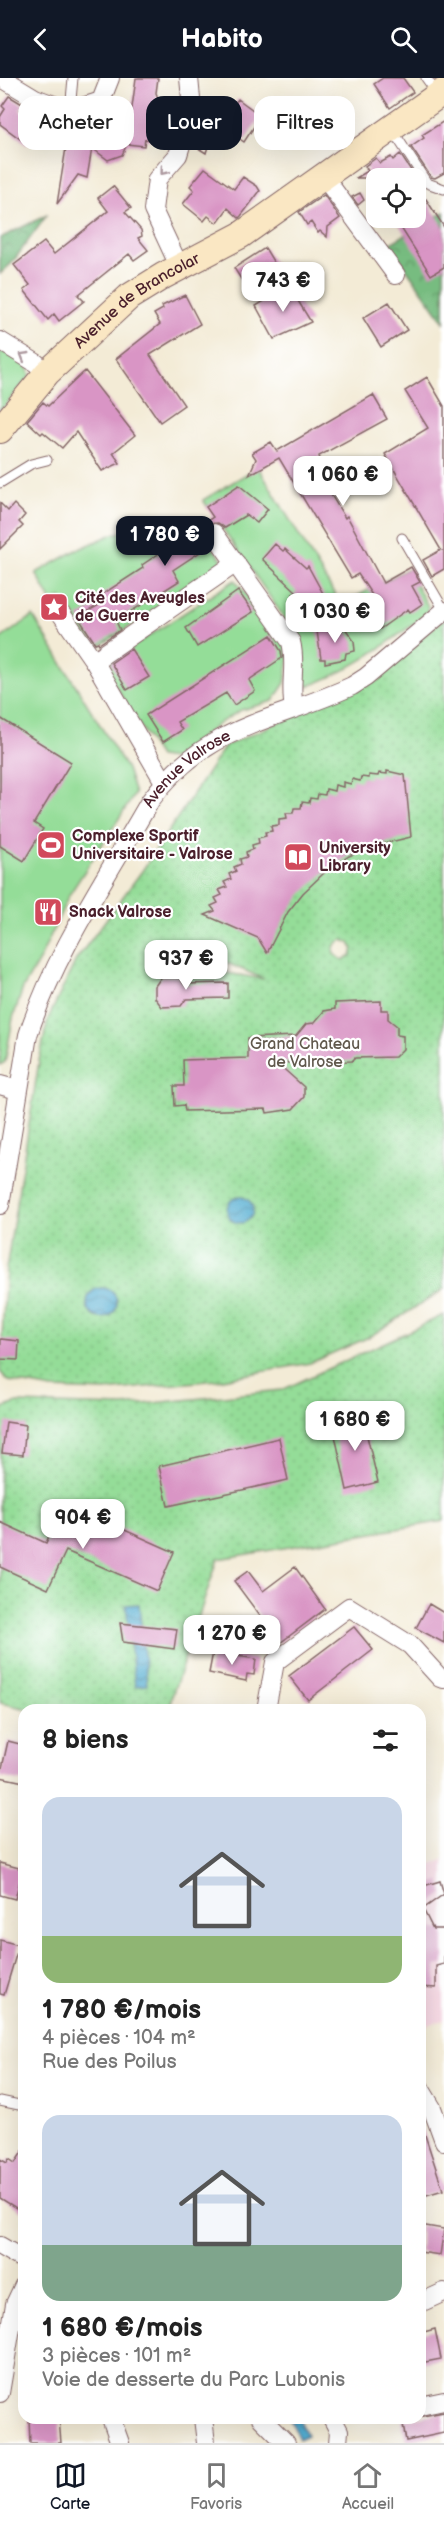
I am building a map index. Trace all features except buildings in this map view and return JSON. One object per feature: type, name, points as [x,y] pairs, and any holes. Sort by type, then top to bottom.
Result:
[{"type":"street","points":[[2,78],[32,96]]},
{"type":"street","points":[[102,96],[110,78]]},
{"type":"street","points":[[180,268],[153,210],[157,179],[178,155],[192,109],[189,78]]},
{"type":"street","name":"Avenue de Brancolar","points":[[0,430],[47,373],[129,297],[241,236],[392,129],[436,88]]},
{"type":"street","points":[[324,177],[396,275]]},
{"type":"street","points":[[0,341],[36,363],[47,373]]},
{"type":"street","points":[[214,533],[291,642],[295,658],[291,695],[294,708]]},
{"type":"street","points":[[94,661],[236,563]]},
{"type":"street","name":"Avenue Valrose","points":[[0,1205],[28,1035],[44,991],[65,948],[150,801],[164,782],[200,751],[228,733],[336,693],[366,677],[444,611]]},
{"type":"street","points":[[62,615],[94,661],[164,782]]},
{"type":"street","points":[[0,1085],[18,1090]]},
{"type":"street","points":[[267,1704],[275,1662],[349,1607],[410,1645],[444,1679]]},
{"type":"street","points":[[426,2098],[444,2141]]},
{"type":"street","points":[[0,2246],[18,2256]]},
{"type":"street","points":[[426,2300],[444,2292]]},
{"type":"street","points":[[0,2393],[18,2298]]},
{"type":"street","points":[[426,2405],[444,2401]]},
{"type":"street","points":[[113,2424],[120,2443]]},
{"type":"street","points":[[204,2424],[206,2443]]},
{"type":"street","points":[[267,2424],[286,2443]]},
{"type":"street","points":[[335,2424],[339,2431],[338,2443]]},
{"type":"lane","points":[[71,96],[73,78]]},
{"type":"lane","points":[[392,129],[428,183],[444,189]]},
{"type":"lane","points":[[0,483],[31,464],[47,460]]},
{"type":"lane","points":[[402,538],[444,611]]},
{"type":"lane","points":[[0,2101],[18,2105]]},
{"type":"shaded area","points":[[444,1860],[444,2020],[426,2025],[426,1867]]},
{"type":"green space","points":[[444,212],[444,322],[389,244],[416,228],[426,228],[426,222]]},
{"type":"green space","points":[[47,215],[12,263],[0,274],[0,238]]},
{"type":"green space","points":[[0,350],[26,363],[30,376],[0,411]]},
{"type":"green space","points":[[258,467],[341,605],[407,569],[428,606],[426,615],[367,657],[336,675],[302,688],[297,684],[305,659],[301,642],[203,500]]},
{"type":"green space","points":[[189,516],[226,565],[98,647],[91,647],[61,598],[52,602],[36,573],[75,551],[113,534]]},
{"type":"green space","points":[[235,580],[290,652],[285,683],[273,701],[241,710],[221,722],[173,759],[159,757],[105,669],[107,663]]},
{"type":"green space","name":"Complexe Sportif Universitaire - Valrose","points":[[33,616],[127,769],[135,794],[69,895],[40,959],[23,988],[13,1018],[5,1062],[0,1065],[0,639]]},
{"type":"green space","name":"Grand Chateau de Valrose","points":[[444,619],[444,1289],[369,1337],[310,1363],[217,1380],[105,1391],[52,1389],[9,1381],[0,1372],[6,1269],[39,1061],[48,1019],[76,960],[142,871],[225,746],[363,685]],"holes":[[[342,940],[350,943],[353,949],[351,955],[343,960],[334,954],[335,945]],[[204,953],[264,979],[208,970]]]},
{"type":"green space","points":[[444,1315],[444,1521],[218,1559],[171,1704],[18,1704],[18,1707],[0,1703],[0,1413],[5,1407],[17,1403],[123,1406],[282,1390]]},
{"type":"water","points":[[240,1197],[249,1201],[253,1210],[249,1219],[240,1223],[231,1219],[227,1210],[231,1201]]},
{"type":"water","points":[[102,1288],[112,1293],[117,1303],[112,1313],[102,1318],[92,1313],[87,1303],[92,1293]]},
{"type":"water","points":[[139,1604],[147,1685],[135,1686],[126,1605]]},
{"type":"water","points":[[292,2424],[302,2424],[307,2435],[299,2439]]},
{"type":"place","name":"Cité des Aveugles de Guerre","points":[[54,607]]},
{"type":"place","name":"Complexe Sportif Universitaire - Valrose","points":[[51,845]]},
{"type":"place","name":"University Library","points":[[298,857]]},
{"type":"place","name":"Snack Valrose","points":[[48,912]]}]
